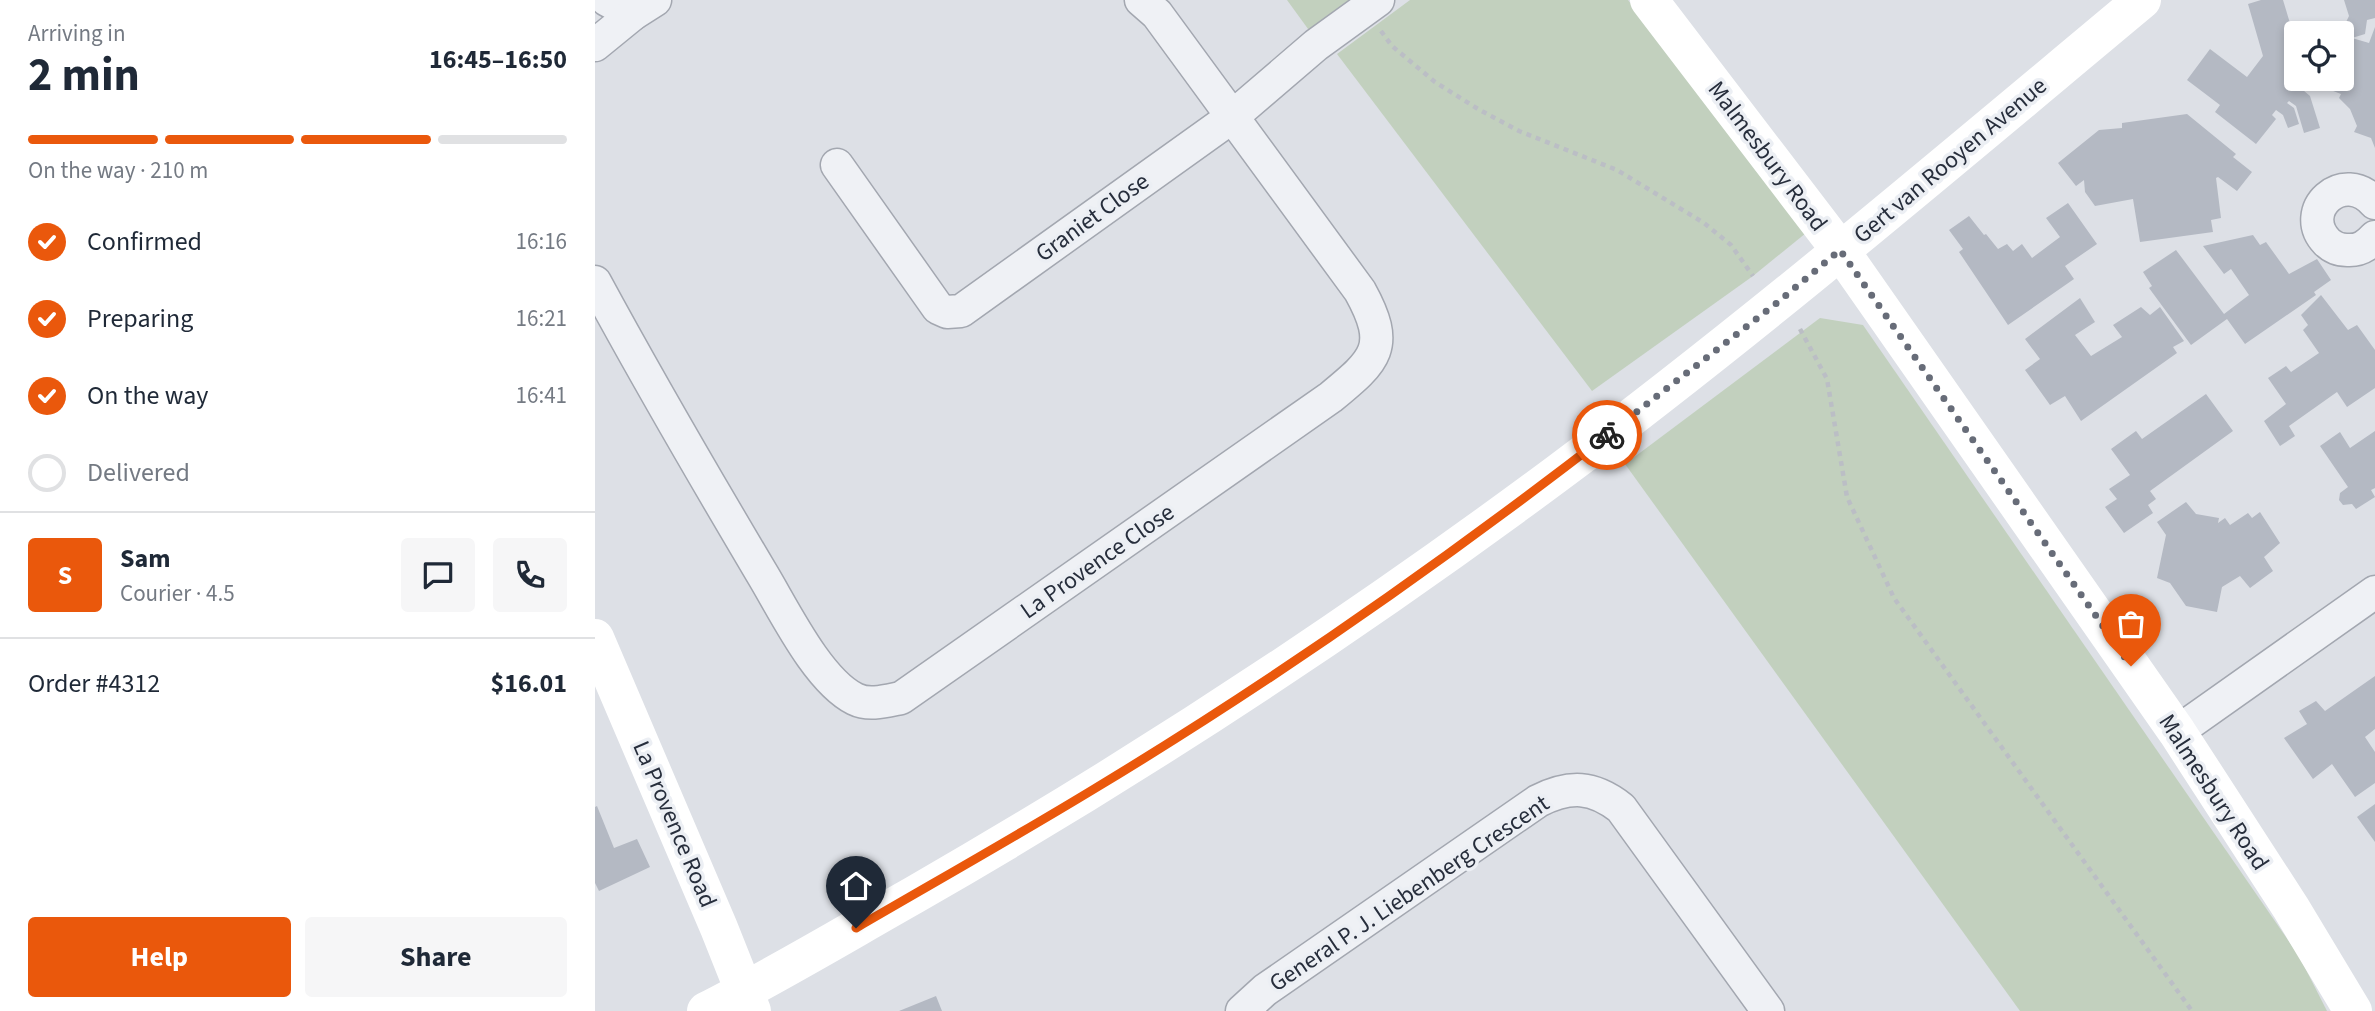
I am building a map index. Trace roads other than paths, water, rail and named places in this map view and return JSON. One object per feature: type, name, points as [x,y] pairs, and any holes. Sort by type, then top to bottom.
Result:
[{"type":"street","name":"La Provence Close","points":[[595,282],[708,483],[815,661],[839,688],[855,699],[870,703],[901,698],[1331,397],[1362,371],[1378,344],[1371,310],[1360,291],[1157,14],[1141,0]]},
{"type":"street","name":"Malmesbury Road","points":[[1649,0],[1840,250],[2177,732],[2291,908],[2353,1011]]},
{"type":"street","name":"Gert van Rooyen Avenue","points":[[706,1011],[748,1001],[1096,788],[1342,628],[1561,471],[1778,302],[2142,0]]},
{"type":"street","points":[[595,45],[632,5]]},
{"type":"street","name":"Graniet Close","points":[[837,166],[938,308],[947,312],[961,311],[1232,117],[1316,45],[1377,13]]},
{"type":"street","points":[[2372,247],[2342,250],[2331,246],[2322,236],[2318,225],[2318,212],[2323,201],[2332,193],[2344,189],[2357,189],[2375,203]]},
{"type":"street","points":[[2177,732],[2375,592]]},
{"type":"street","name":"La Provence Road","points":[[595,638],[748,1001]]},
{"type":"street","name":"General P. J. Liebenberg Crescent","points":[[1242,1011],[1265,990],[1538,801],[1554,793],[1578,789],[1608,797],[1621,808],[1768,1011]]}]
